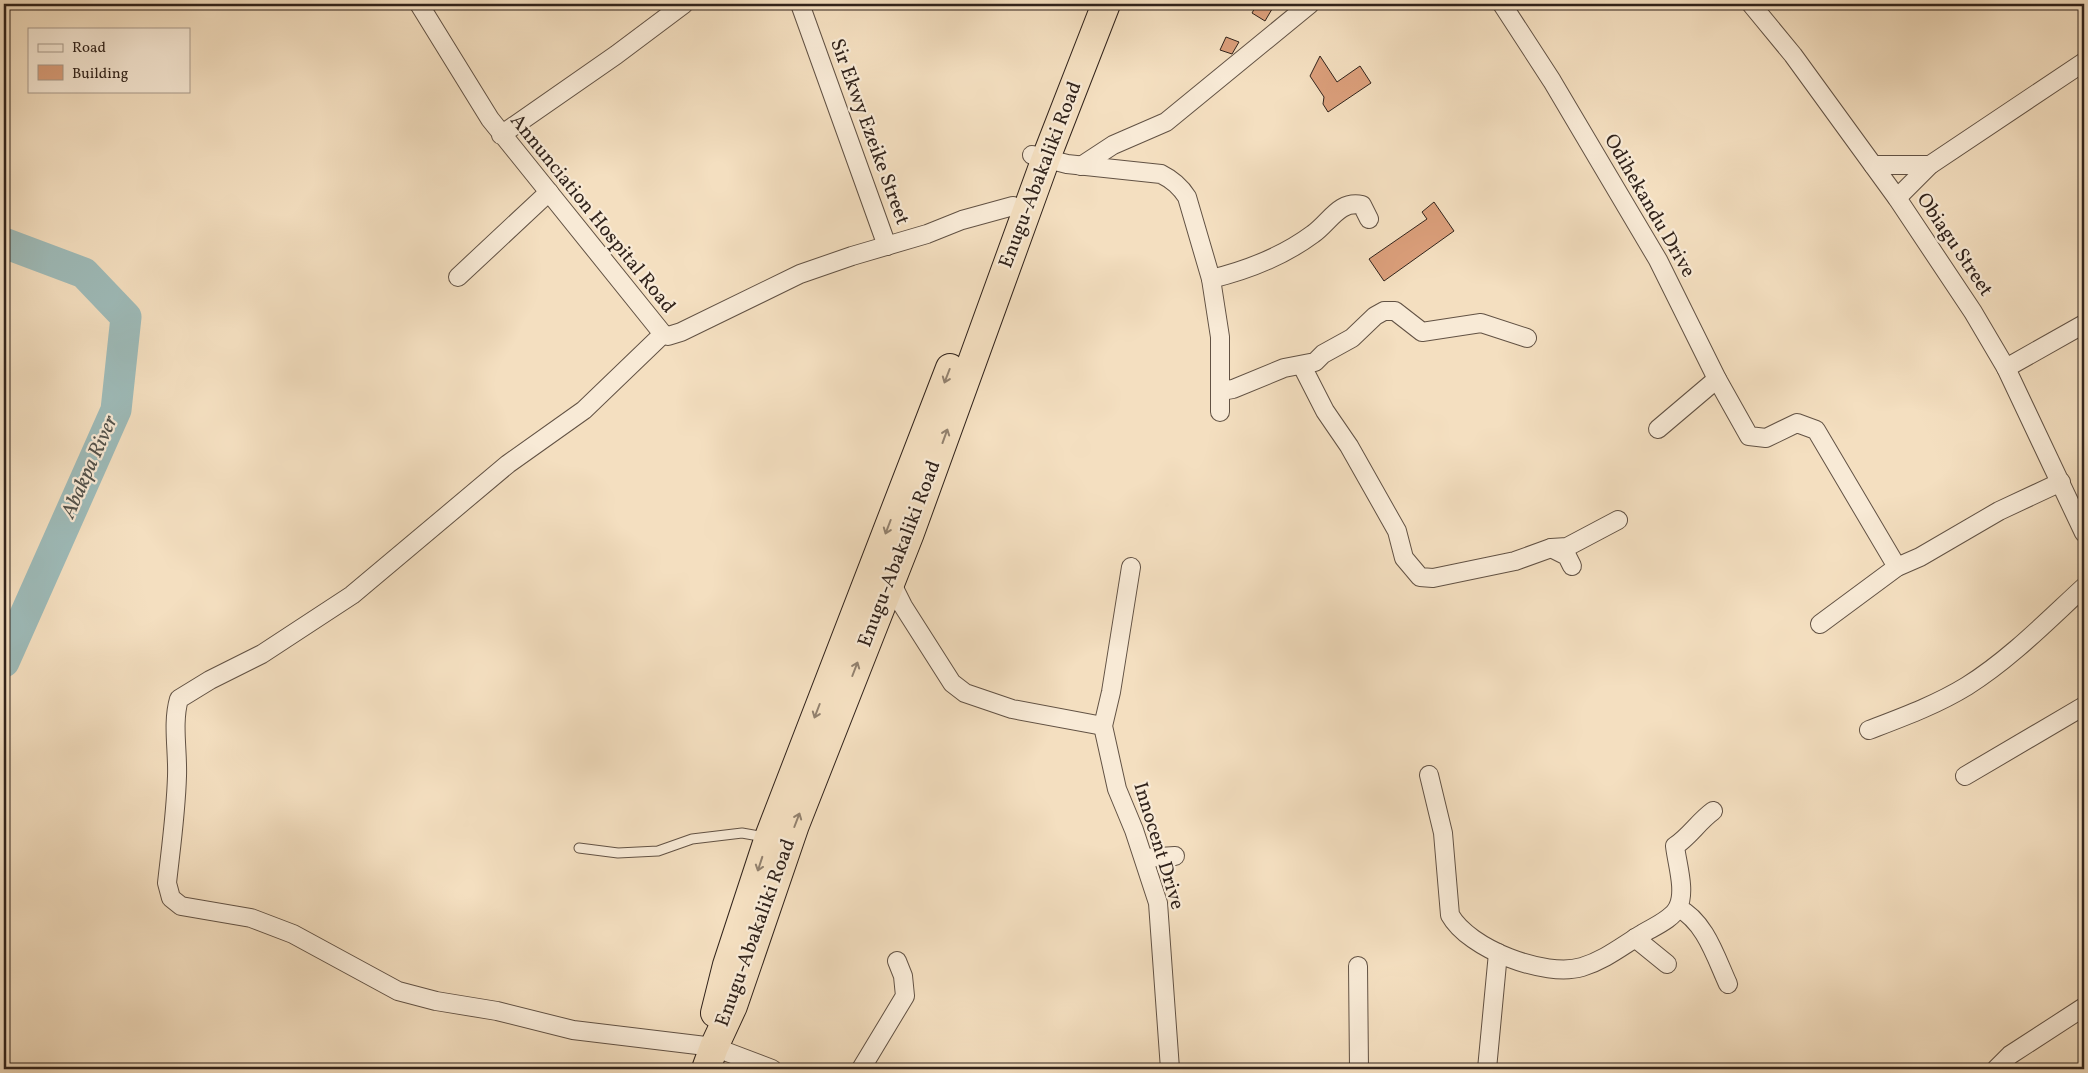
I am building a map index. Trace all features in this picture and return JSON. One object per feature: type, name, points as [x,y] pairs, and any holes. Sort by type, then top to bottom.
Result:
[{"type":"highway","name":"Enugu-Abakaliki Road","points":[[710,1058],[716,1006],[769,837],[883,570],[910,533],[1091,4]]},
{"type":"highway","name":"Enugu-Abakaliki Road","points":[[710,1058],[733,1006],[883,570],[1013,206],[1039,156],[1106,4]]},
{"type":"street","name":"Annunciation Hospital Road","points":[[419,4],[466,84],[501,135],[663,334],[668,336],[681,332],[800,274],[927,234],[962,220],[1013,206]]},
{"type":"street","points":[[501,135],[616,55],[684,4]]},
{"type":"street","name":"Sir Ekwy Ezeike Street","points":[[800,4],[887,246]]},
{"type":"street","points":[[1081,166],[1113,145],[1166,122],[1310,4]]},
{"type":"street","name":"Odihekandu Drive","points":[[1502,4],[1552,81],[1658,260],[1717,379],[1749,436],[1766,438],[1797,423],[1816,430],[1896,567]]},
{"type":"street","name":"Obiagu Street","points":[[1751,4],[1793,55],[1897,198],[1973,312],[2006,368],[2084,532]]},
{"type":"street","points":[[1897,198],[1930,165],[2084,62]]},
{"type":"street","points":[[1039,156],[1067,164],[1161,174],[1173,180],[1187,197],[1211,279],[1220,337],[1220,412]]},
{"type":"street","points":[[1872,165],[1930,165]]},
{"type":"street","points":[[458,277],[549,192]]},
{"type":"street","points":[[1211,279],[1271,260],[1312,234],[1341,206],[1352,203],[1362,205],[1369,219]]},
{"type":"street","points":[[1221,391],[1233,389],[1284,368],[1315,362],[1322,354],[1352,338],[1375,316],[1389,310],[1395,311],[1422,332],[1481,323],[1527,338]]},
{"type":"street","points":[[2006,368],[2084,324]]},
{"type":"street","points":[[663,334],[584,410],[508,464],[352,595],[262,654],[210,680],[179,699],[175,713],[178,747],[167,883],[171,898],[181,906],[251,918],[293,934],[398,991],[436,1001],[498,1011],[573,1030],[762,1067]]},
{"type":"street","points":[[1302,366],[1325,411],[1350,446],[1398,532],[1404,558],[1420,577],[1433,578],[1506,563],[1551,548],[1567,547],[1618,520]]},
{"type":"street","points":[[1658,429],[1717,379]]},
{"type":"street","points":[[1820,624],[1896,567],[1920,556],[1999,512],[2061,482]]},
{"type":"street","points":[[1551,548],[1567,556],[1572,566]]},
{"type":"street","points":[[883,570],[903,606],[952,683],[965,694],[1012,709],[1104,726],[1131,567]]},
{"type":"street","points":[[1869,730],[1933,705],[1967,686],[1997,665],[2084,587]]},
{"type":"street","points":[[1965,776],[2084,706]]},
{"type":"street","name":"Innocent Drive","points":[[1104,726],[1117,789],[1144,858],[1158,903],[1170,1069]]},
{"type":"street","points":[[1429,775],[1443,833],[1450,915],[1456,926],[1480,945],[1533,965],[1566,969],[1580,967],[1606,958],[1663,922],[1678,908],[1681,893],[1675,846],[1687,838],[1698,822],[1713,811]]},
{"type":"street","points":[[1144,858],[1175,856]]},
{"type":"street","points":[[1678,908],[1689,913],[1704,934],[1728,984]]},
{"type":"street","points":[[1636,938],[1667,964]]},
{"type":"street","points":[[1487,1069],[1498,953]]},
{"type":"street","points":[[861,1069],[905,996],[903,976],[897,961]]},
{"type":"street","points":[[1358,966],[1360,1069]]},
{"type":"street","points":[[1996,1069],[2010,1055],[2084,1008]]},
{"type":"lane","points":[[579,848],[618,853],[658,851],[692,839],[742,833],[769,837]]},
{"type":"building","points":[[1257,4],[1275,4],[1265,21],[1252,13]]},
{"type":"building","points":[[1226,37],[1239,42],[1232,54],[1220,50]]},
{"type":"building","points":[[1320,56],[1337,82],[1360,66],[1371,83],[1328,112],[1323,104],[1324,97],[1310,76]]},
{"type":"building","points":[[1434,202],[1454,231],[1384,281],[1369,259],[1427,219],[1422,212]]},
{"type":"waterway","name":"Abakpa River","points":[[4,243],[84,273],[126,317],[116,410],[4,662]]}]
